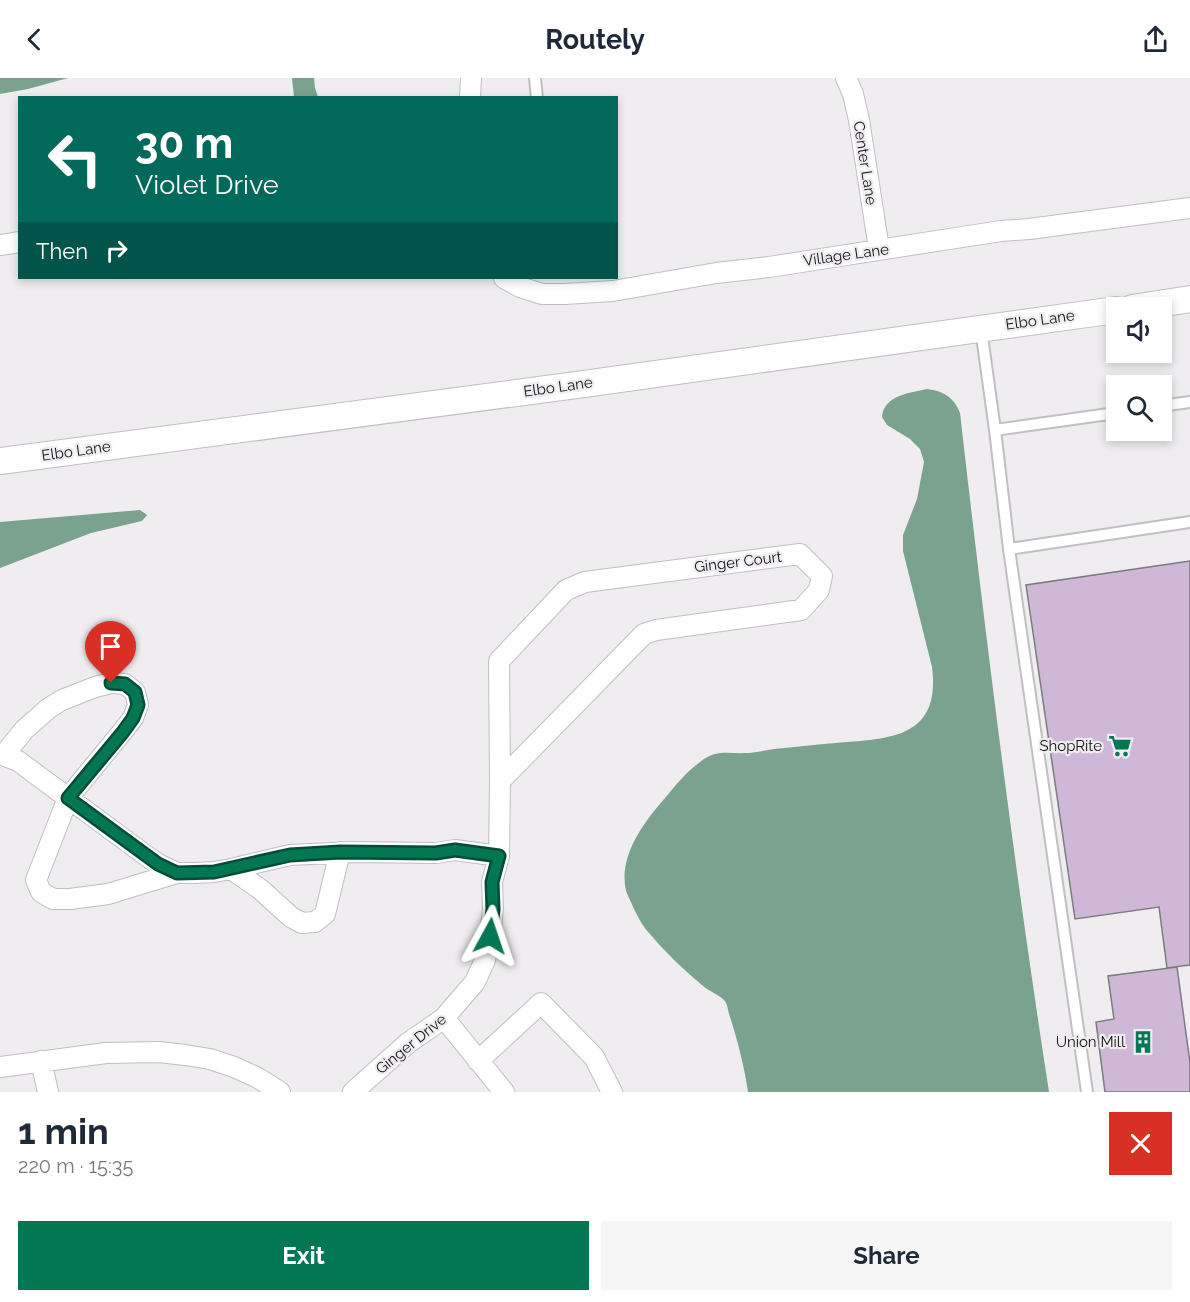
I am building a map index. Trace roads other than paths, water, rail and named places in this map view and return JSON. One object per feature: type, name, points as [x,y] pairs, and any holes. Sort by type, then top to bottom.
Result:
[{"type":"street","points":[[470,96],[471,78]]},
{"type":"street","name":"Center Lane","points":[[846,78],[853,94],[859,120],[879,249]]},
{"type":"street","name":"Village Lane","points":[[506,279],[520,287],[542,294],[613,291],[716,273],[1001,231],[1190,208]]},
{"type":"street","points":[[0,246],[18,243]]},
{"type":"street","points":[[1172,302],[1190,299]]},
{"type":"street","name":"Elbo Lane","points":[[0,461],[1106,311]]},
{"type":"street","name":"Ginger Court","points":[[499,856],[499,661],[566,590],[585,582],[800,554],[822,576],[819,590],[801,610],[656,630],[644,634],[500,781]]},
{"type":"street","points":[[177,873],[158,864],[68,798],[18,761],[2,755],[24,730],[62,700],[111,683],[125,684],[135,692],[138,705],[133,718],[68,798],[41,866],[36,880],[41,892],[53,899],[108,894],[177,873],[214,872],[290,855],[340,852],[436,853],[455,850],[499,856]]},
{"type":"street","points":[[231,869],[260,889],[291,917],[302,923],[315,922],[325,914],[340,852]]},
{"type":"street","name":"Ginger Drive","points":[[352,1092],[408,1043],[444,1018],[475,982],[485,960],[490,936],[493,909],[492,882],[499,856]]},
{"type":"street","points":[[478,1061],[541,1003],[594,1057],[612,1092]]},
{"type":"street","points":[[444,1018],[504,1092]]},
{"type":"street","points":[[0,1067],[132,1051],[184,1054],[234,1066],[280,1092]]},
{"type":"street","points":[[41,1061],[48,1092]]},
{"type":"lane","points":[[535,78],[537,96]]},
{"type":"lane","points":[[981,329],[1009,549],[1087,1092]]},
{"type":"lane","points":[[1172,404],[1190,402]]},
{"type":"lane","points":[[995,430],[1106,414]]},
{"type":"lane","points":[[1009,549],[1190,522]]},
{"type":"place","name":"ShopRite","points":[[1120,746]]},
{"type":"place","name":"Union Mill","points":[[1143,1042]]}]
